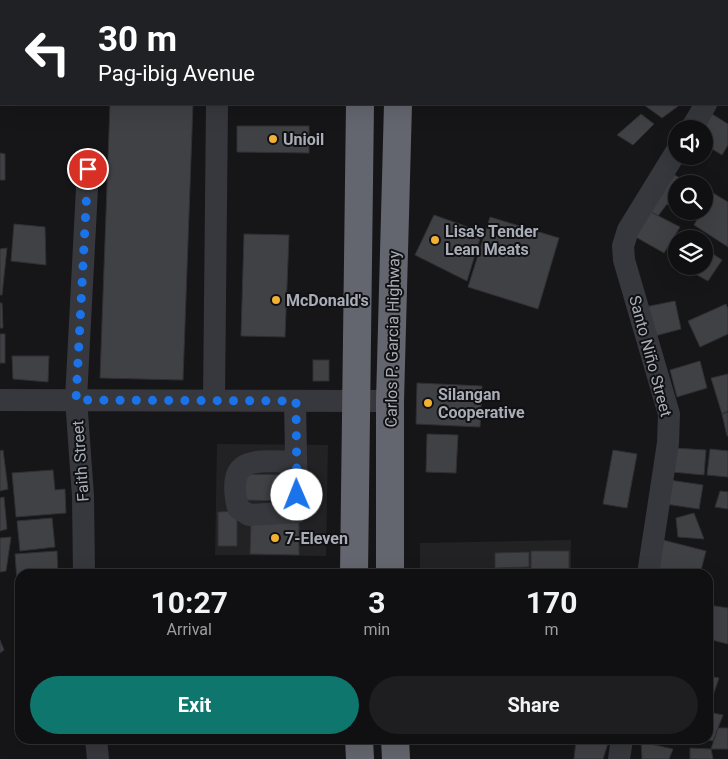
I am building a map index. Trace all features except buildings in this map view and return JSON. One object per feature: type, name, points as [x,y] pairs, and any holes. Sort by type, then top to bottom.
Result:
[{"type":"highway","points":[[354,569],[360,110],[397,111]]},
{"type":"highway","name":"Carlos P. Garcia Highway","points":[[390,569],[390,401],[397,111]]},
{"type":"highway","points":[[360,744],[360,759]]},
{"type":"highway","points":[[395,744],[396,759]]},
{"type":"street","points":[[214,400],[217,105]]},
{"type":"street","points":[[696,120],[705,105]]},
{"type":"street","name":"Santo Niño Street","points":[[649,569],[668,443],[669,414],[624,260],[623,246],[628,230],[668,165]]},
{"type":"street","name":"Faith Street","points":[[84,569],[82,496],[76,400],[88,169]]},
{"type":"street","points":[[0,400],[390,401]]},
{"type":"street","points":[[296,401],[296,462]]},
{"type":"street","points":[[96,744],[98,759]]},
{"type":"street","points":[[619,759],[621,744]]},
{"type":"shaded area","points":[[217,444],[328,445],[326,556],[215,555]]},
{"type":"shaded area","points":[[571,540],[571,569],[420,569],[420,543]]},
{"type":"place","name":"Unioil","points":[[273,139]]},
{"type":"place","name":"Lisa's Tender Lean Meats","points":[[435,240]]},
{"type":"place","name":"McDonald's","points":[[276,300]]},
{"type":"place","name":"Silangan Cooperative","points":[[428,403]]},
{"type":"place","name":"7-Eleven","points":[[275,538]]},
{"type":"route","points":[[88,169],[76,400],[296,401],[297,495]]}]
